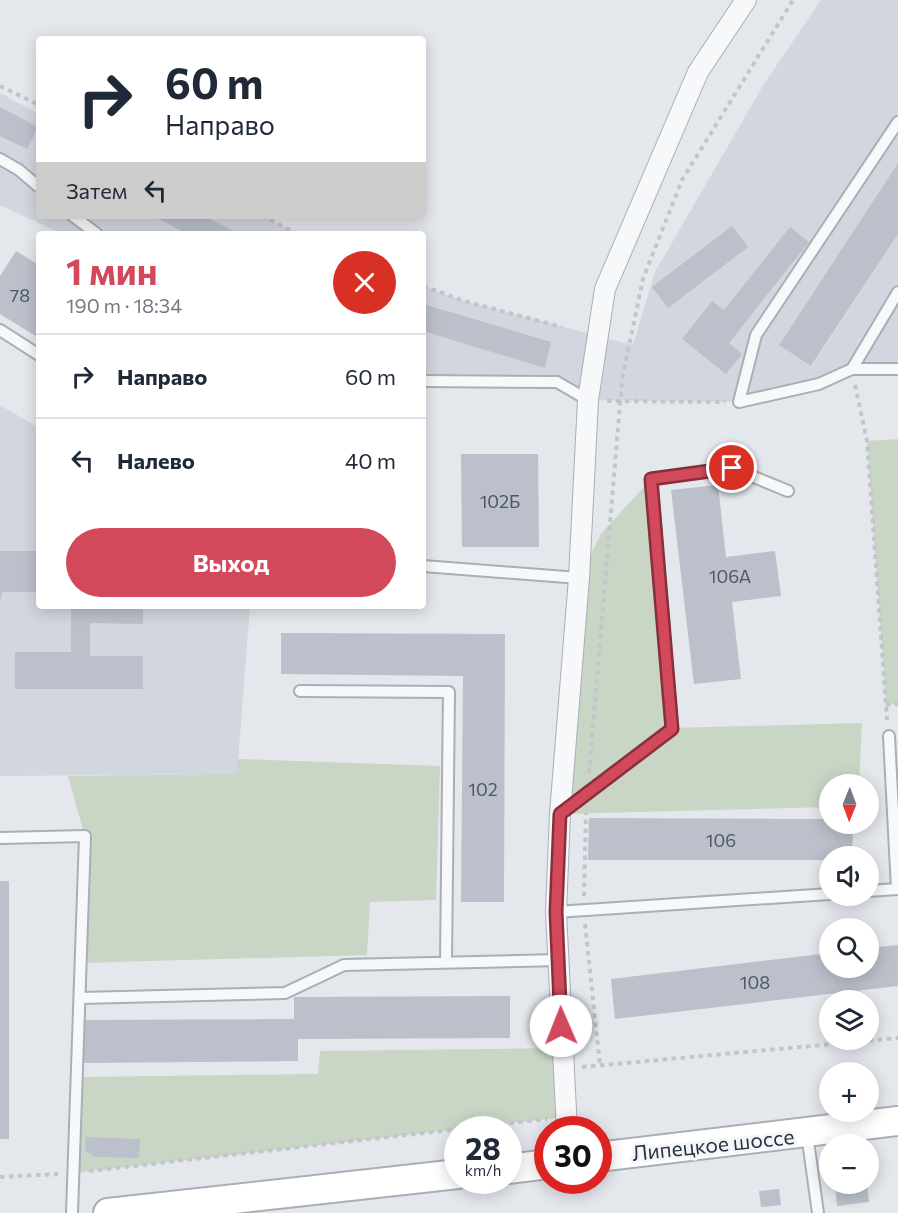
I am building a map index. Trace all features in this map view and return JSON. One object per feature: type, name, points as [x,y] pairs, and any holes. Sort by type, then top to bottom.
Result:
[{"type":"main road","name":"Липецкое шоссе","points":[[612,1155],[807,1134],[898,1121]]},
{"type":"main road","points":[[108,1213],[444,1176]]},
{"type":"street","points":[[566,1116],[556,912],[560,814],[579,578],[588,400],[605,289],[698,72],[746,0]]},
{"type":"lane","points":[[898,122],[756,335],[739,402],[819,384],[852,369],[898,369]]},
{"type":"lane","points":[[0,159],[19,170],[36,184]]},
{"type":"lane","points":[[77,219],[93,231]]},
{"type":"lane","points":[[852,369],[898,291]]},
{"type":"lane","points":[[0,330],[36,353]]},
{"type":"lane","points":[[426,381],[557,382],[588,400]]},
{"type":"lane","points":[[560,814],[672,729],[651,479],[732,468],[788,491]]},
{"type":"lane","points":[[426,566],[579,578]]},
{"type":"lane","points":[[300,691],[449,692],[446,961]]},
{"type":"lane","points":[[879,891],[897,890],[889,736]]},
{"type":"lane","points":[[0,838],[85,837],[72,1213]]},
{"type":"lane","points":[[556,912],[819,895]]},
{"type":"lane","points":[[80,998],[285,993],[344,965],[559,960]]},
{"type":"lane","points":[[807,1134],[818,1213]]},
{"type":"path","points":[[600,1065],[584,909],[587,793],[622,380],[643,279],[682,180],[793,0]]},
{"type":"path","points":[[0,86],[36,104]]},
{"type":"path","points":[[268,219],[292,231]]},
{"type":"path","points":[[426,287],[562,327]]},
{"type":"path","points":[[852,369],[867,441],[889,736]]},
{"type":"path","points":[[588,400],[739,402]]},
{"type":"path","points":[[886,705],[898,704]]},
{"type":"path","points":[[563,1068],[898,1038]]},
{"type":"path","points":[[0,1177],[73,1173],[534,1126]]},
{"type":"shaded area","points":[[821,0],[898,0],[898,163],[779,345],[812,366],[898,234],[898,369],[852,369],[739,402],[588,400],[557,382],[426,381],[426,287],[464,301],[633,345],[655,272],[764,84]]},
{"type":"shaded area","points":[[0,93],[36,112],[36,219],[268,219],[292,231],[56,231],[0,205]]},
{"type":"shaded area","points":[[0,405],[36,426],[36,609],[250,609],[237,774],[0,776]]},
{"type":"green space","points":[[898,439],[898,704],[886,705],[867,441]]},
{"type":"green space","points":[[651,479],[672,728],[862,723],[859,774],[819,774],[819,807],[560,814],[579,578],[601,534]]},
{"type":"green space","points":[[238,759],[440,766],[436,900],[370,902],[367,955],[81,963],[85,837],[68,776],[236,774]]},
{"type":"green space","points":[[561,1048],[565,1116],[534,1116],[534,1121],[522,1122],[522,1116],[444,1116],[444,1131],[73,1173],[77,1077],[318,1074],[320,1051]]},
{"type":"building","points":[[0,107],[36,126],[36,131],[27,149],[0,136]]},
{"type":"building","points":[[898,163],[898,234],[811,366],[779,345]]},
{"type":"building","points":[[159,219],[210,219],[233,231],[181,231]]},
{"type":"building","points":[[732,226],[748,247],[668,308],[652,287]]},
{"type":"building","points":[[790,227],[809,242],[729,343],[742,354],[726,374],[682,339],[712,301],[724,310]]},
{"type":"building","points":[[16,251],[36,263],[36,336],[0,314],[0,276]]},
{"type":"building","points":[[426,305],[551,342],[545,368],[426,332]]},
{"type":"building","points":[[461,454],[538,454],[539,547],[462,547]]},
{"type":"building","points":[[718,485],[726,557],[775,551],[781,596],[732,602],[741,679],[694,684],[671,490]]},
{"type":"building","points":[[0,551],[36,551],[36,592],[2,592],[0,603]]},
{"type":"building","points":[[71,609],[143,609],[143,624],[90,623],[90,656],[143,656],[143,689],[15,689],[15,652],[71,652]]},
{"type":"building","points":[[281,633],[505,634],[504,902],[461,902],[463,676],[281,674]]},
{"type":"building","points":[[589,818],[819,819],[819,834],[853,834],[852,846],[819,846],[819,860],[588,860]]},
{"type":"building","points":[[0,881],[9,881],[9,1139],[0,1139]]},
{"type":"building","points":[[898,945],[898,986],[864,990],[819,990],[819,995],[615,1019],[611,979],[819,954],[819,978],[879,978],[879,947]]},
{"type":"building","points":[[510,996],[510,1038],[298,1039],[298,1061],[82,1063],[82,1020],[294,1019],[294,997]]},
{"type":"building","points":[[86,1137],[140,1139],[139,1158],[94,1157],[85,1150]]},
{"type":"building","points":[[779,1189],[781,1205],[761,1207],[759,1191]]},
{"type":"building","points":[[836,1194],[868,1194],[869,1202],[837,1206]]},
{"type":"route","points":[[561,1026],[556,912],[560,814],[672,729],[651,479],[732,468]]}]
